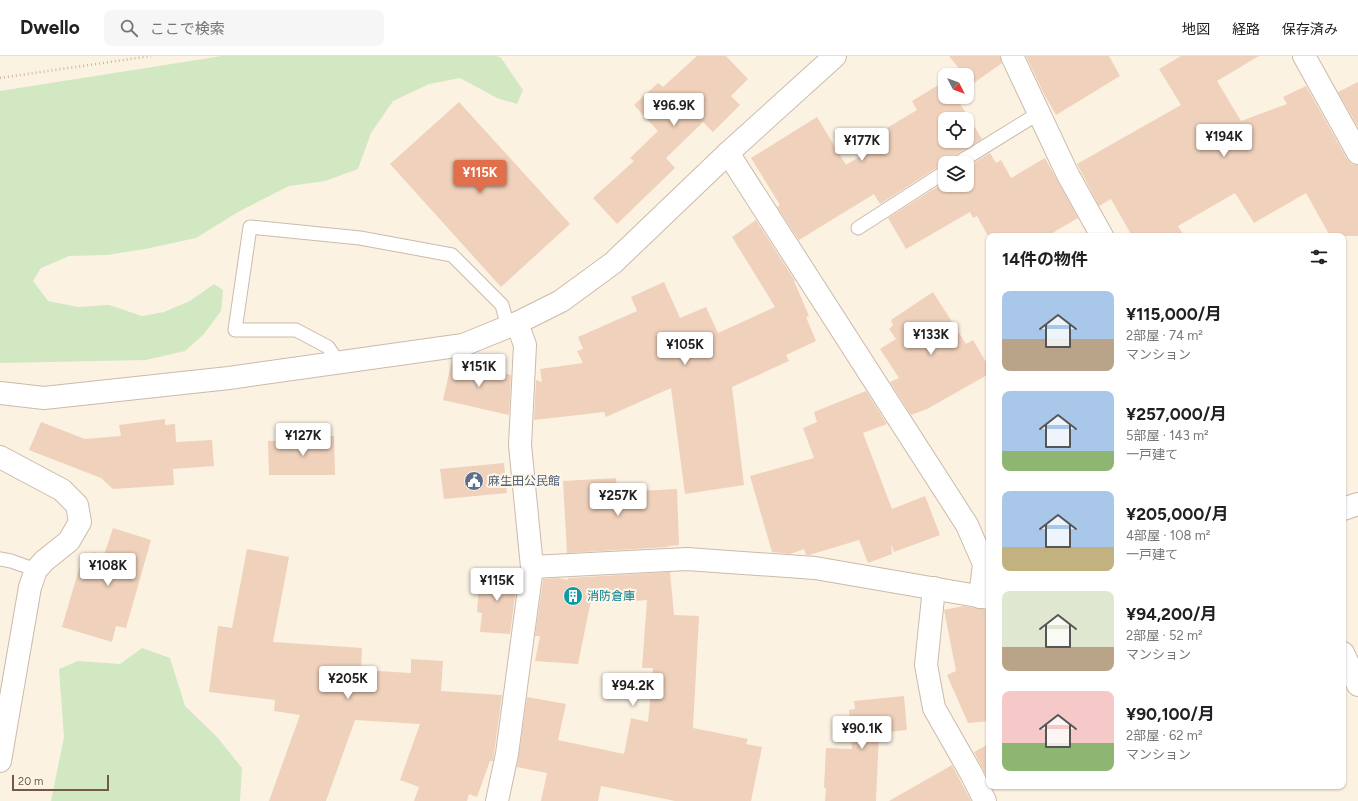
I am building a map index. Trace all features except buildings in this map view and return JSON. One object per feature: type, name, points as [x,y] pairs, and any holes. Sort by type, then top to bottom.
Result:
[{"type":"street","points":[[0,393],[44,398],[230,378],[463,345],[513,325],[561,302],[613,263],[728,153],[835,56]]},
{"type":"street","points":[[1012,56],[1068,175],[1100,233]]},
{"type":"street","points":[[1304,56],[1358,153]]},
{"type":"street","points":[[532,568],[687,559],[815,568],[984,597],[984,564],[967,525],[728,153]]},
{"type":"street","points":[[497,801],[507,754],[532,568],[520,445],[524,345],[513,325]]},
{"type":"street","points":[[0,456],[62,490],[77,505],[80,522],[69,541],[44,561],[36,570],[30,587],[4,723],[0,761]]},
{"type":"street","points":[[1346,508],[1358,504]]},
{"type":"street","points":[[934,588],[926,665],[934,708],[985,801]]},
{"type":"street","points":[[1346,659],[1358,685]]},
{"type":"lane","points":[[969,156],[1039,113]]},
{"type":"lane","points":[[858,228],[938,177]]},
{"type":"lane","points":[[338,362],[328,347],[296,330],[234,330],[250,227],[360,238],[452,255],[502,305],[513,325]]},
{"type":"lane","points":[[0,559],[11,561],[36,570]]},
{"type":"path","points":[[0,78],[151,56]]},
{"type":"green space","points":[[222,56],[497,56],[501,58],[523,90],[517,104],[497,98],[460,78],[429,84],[393,101],[371,133],[358,169],[325,181],[289,186],[238,212],[196,238],[145,249],[107,255],[69,256],[41,268],[33,281],[48,301],[78,307],[109,305],[142,316],[164,312],[190,301],[214,284],[223,290],[221,311],[204,334],[185,351],[146,360],[0,363],[0,91]]},
{"type":"green space","points":[[142,648],[170,658],[185,706],[217,737],[242,768],[240,801],[51,801],[64,737],[59,669],[78,661],[120,664]]},
{"type":"place","name":"麻生田公民館","points":[[474,481]]},
{"type":"place","name":"消防倉庫","points":[[573,596]]}]
